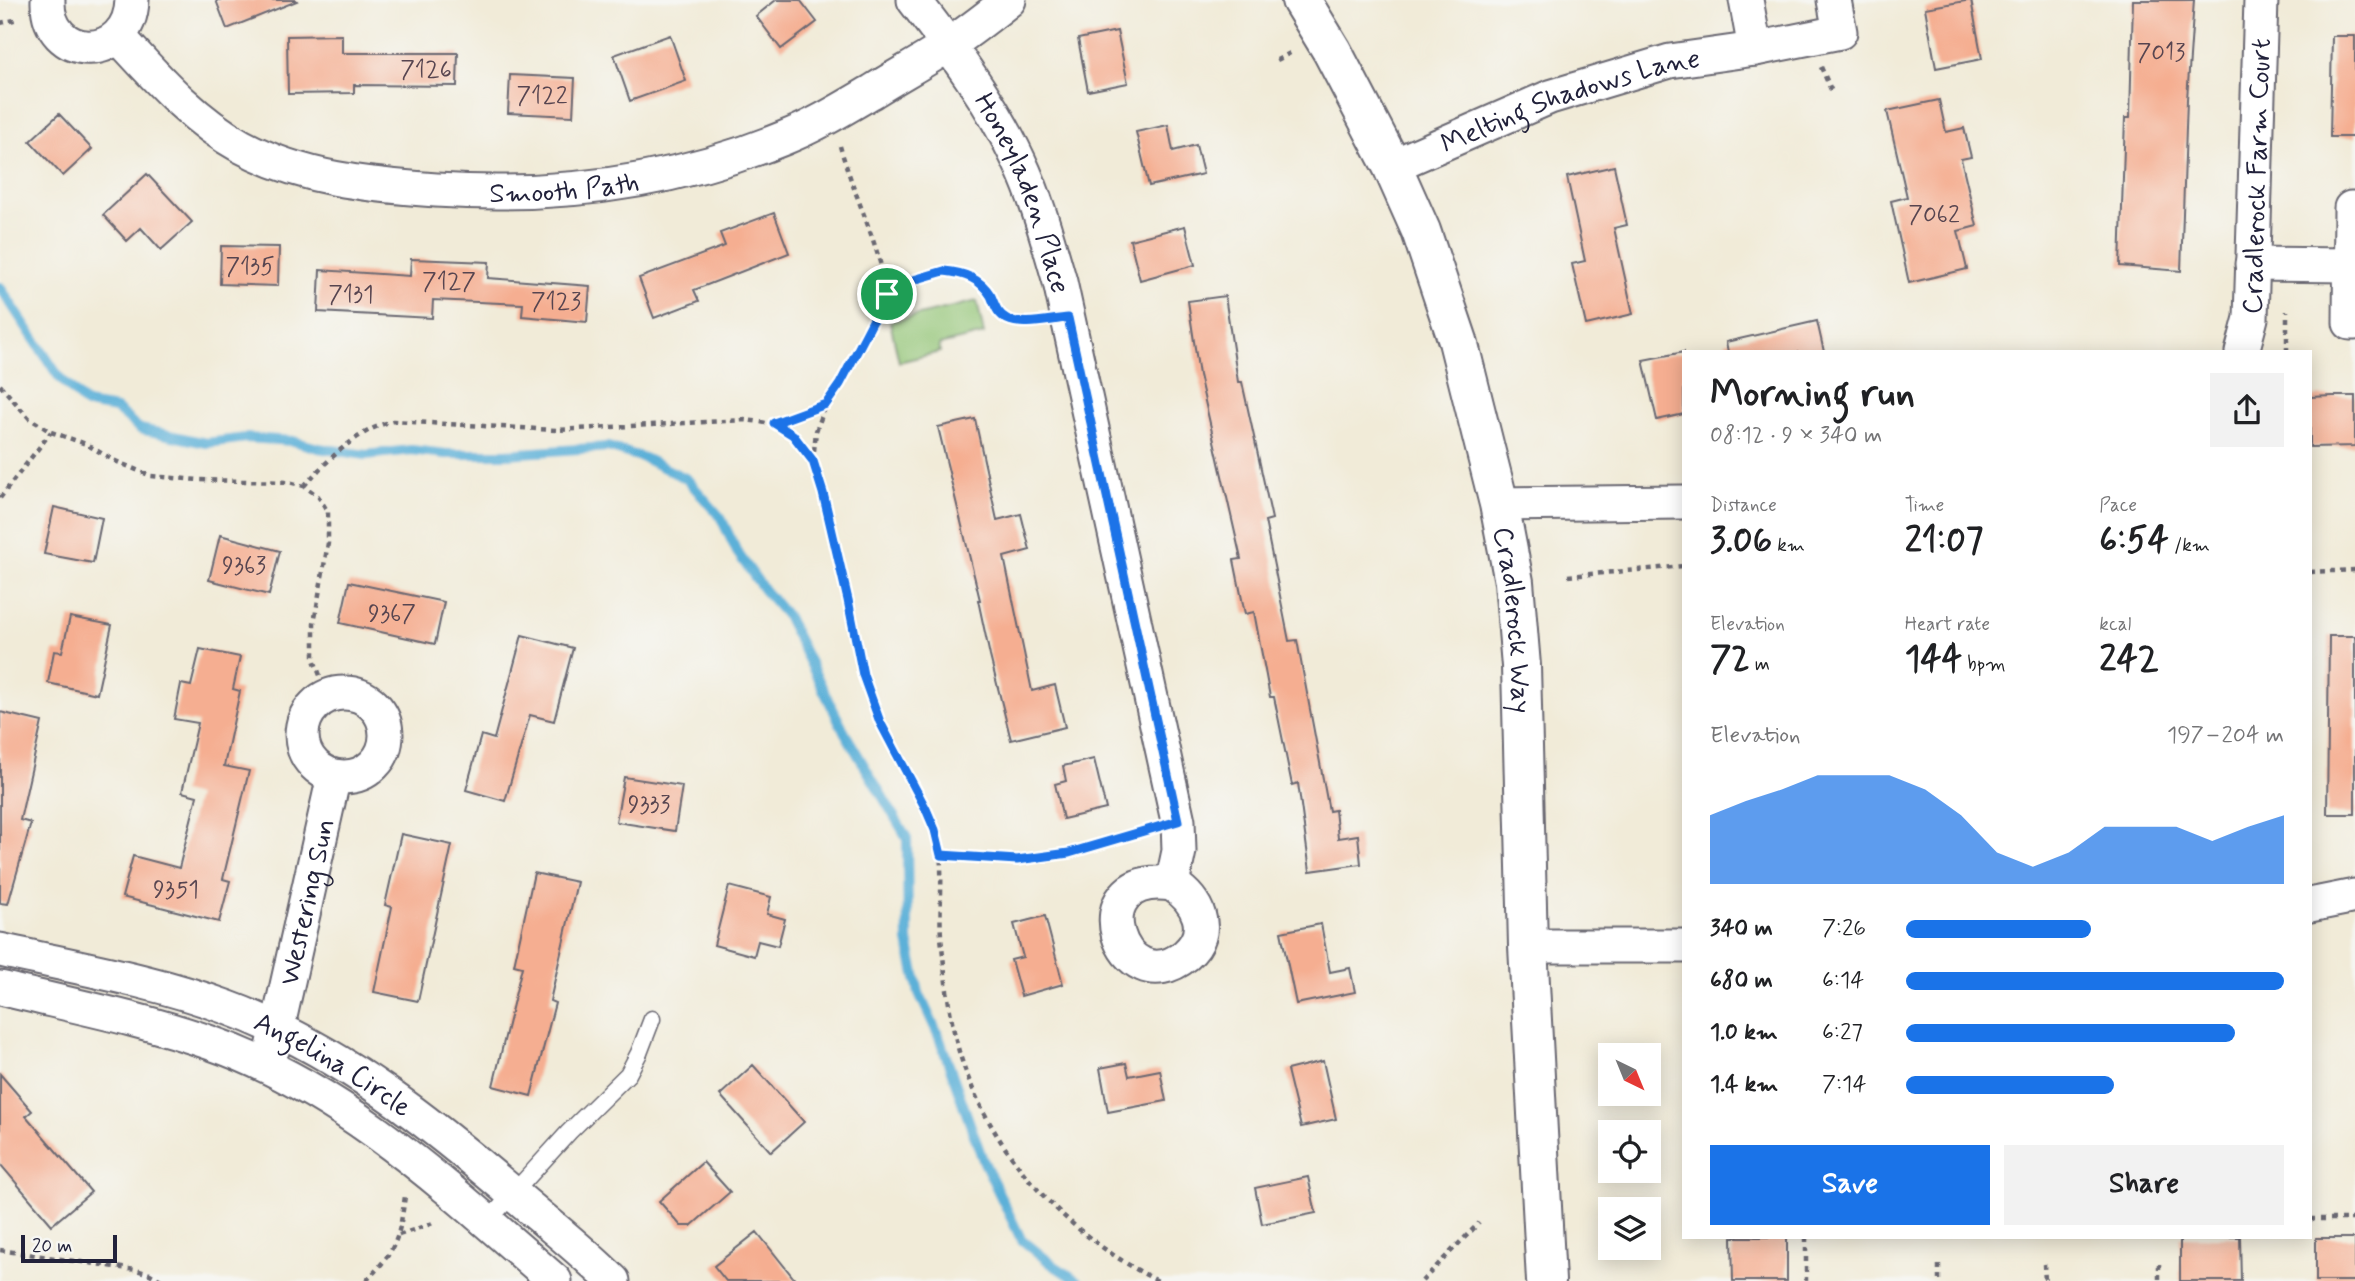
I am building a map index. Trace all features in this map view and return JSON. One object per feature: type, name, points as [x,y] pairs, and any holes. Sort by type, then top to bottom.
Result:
[{"type":"street","points":[[48,0],[48,13],[54,28],[64,39],[77,46],[91,48],[105,45],[119,37],[129,21],[132,0]]},
{"type":"street","name":"Honeyladen Place","points":[[914,0],[949,45],[1018,160],[1050,247],[1068,318],[1178,821],[1179,850],[1172,884]]},
{"type":"street","name":"Smooth Path","points":[[119,37],[165,87],[207,123],[240,146],[311,173],[365,185],[517,193],[577,190],[637,181],[740,154],[785,138],[832,115],[949,45],[1009,0]]},
{"type":"street","name":"Cradlerock Way","points":[[1301,0],[1332,51],[1421,231],[1458,341],[1499,504],[1514,582],[1521,666],[1528,946],[1546,1281]]},
{"type":"street","points":[[1745,0],[1755,49]]},
{"type":"street","name":"Melting Shadows Lane","points":[[1391,166],[1550,97],[1670,61],[1755,49],[1840,32],[1834,0]]},
{"type":"street","name":"Cradlerock Farm Court","points":[[2243,350],[2251,318],[2261,0]]},
{"type":"street","points":[[2355,208],[2351,208],[2350,265],[2350,323],[2355,323]]},
{"type":"street","points":[[2252,264],[2350,265]]},
{"type":"street","points":[[1499,504],[1682,502]]},
{"type":"street","points":[[352,694],[366,699],[382,718],[386,734],[384,749],[370,768],[352,775],[334,776],[313,763],[304,747],[302,732],[306,718],[314,706],[328,696],[352,694]]},
{"type":"street","name":"Westering Sun","points":[[268,1068],[334,776]]},
{"type":"street","points":[[2312,905],[2355,895]]},
{"type":"street","points":[[1528,946],[1682,946]]},
{"type":"street","name":"Angelina Circle","points":[[0,950],[156,986],[226,1007],[278,1029],[332,1058],[438,1131],[613,1281]]},
{"type":"street","name":"Angelina Circle","points":[[0,988],[213,1043],[312,1091],[415,1162],[555,1281]]},
{"type":"lane","points":[[487,1222],[628,1074],[652,1018]]},
{"type":"path","points":[[832,115],[851,183],[882,263],[887,294]]},
{"type":"path","points":[[1068,318],[1019,321],[1007,319],[998,312],[989,294],[977,280],[963,272],[944,271],[900,284],[887,294],[840,384],[826,404],[816,431],[813,461],[833,533],[863,675],[880,722],[931,819],[941,855],[941,942],[949,1003],[962,1060],[986,1116],[1021,1170],[1055,1210],[1092,1241],[1133,1269],[1158,1281]]},
{"type":"path","points":[[0,385],[29,418],[51,432],[86,444],[113,460],[151,476],[289,482],[304,486],[318,496],[328,512],[328,543],[314,622],[314,660],[328,696]]},
{"type":"path","points":[[304,486],[358,437],[374,426],[393,421],[556,430],[744,420],[774,423],[826,404]]},
{"type":"path","points":[[774,423],[793,435],[813,461]]},
{"type":"path","points":[[0,498],[51,432]]},
{"type":"path","points":[[1568,576],[1682,566]]},
{"type":"path","points":[[2312,572],[2355,570]]},
{"type":"path","points":[[941,855],[1017,860],[1069,853],[1178,821]]},
{"type":"path","points":[[366,1281],[385,1262],[399,1235],[405,1191],[415,1162]]},
{"type":"path","points":[[2312,1219],[2355,1219]]},
{"type":"path","points":[[1422,1281],[1479,1223]]},
{"type":"path","points":[[1806,1239],[1806,1281]]},
{"type":"path","points":[[0,1250],[136,1270],[163,1281]]},
{"type":"path","points":[[2045,1264],[2045,1281]]},
{"type":"path","points":[[2159,1264],[2160,1281]]},
{"type":"path","points":[[1939,1265],[1939,1281]]},
{"type":"green space","points":[[977,301],[984,334],[939,345],[940,352],[899,362],[890,322]]},
{"type":"building","points":[[216,0],[296,0],[297,1],[227,29]]},
{"type":"building","points":[[776,0],[800,0],[817,22],[781,49],[756,16]]},
{"type":"building","points":[[1971,0],[1982,59],[1936,68],[1925,8]]},
{"type":"building","points":[[2133,0],[2194,0],[2187,99],[2181,271],[2120,266],[2125,118],[2130,118]]},
{"type":"building","points":[[1117,31],[1128,83],[1088,91],[1078,39]]},
{"type":"building","points":[[342,35],[342,53],[458,53],[457,86],[354,85],[354,93],[288,94],[287,36]]},
{"type":"building","points":[[670,35],[686,81],[630,101],[614,55]]},
{"type":"building","points":[[2332,36],[2355,36],[2355,137],[2330,137]]},
{"type":"building","points":[[510,75],[575,78],[573,116],[508,113]]},
{"type":"building","points":[[1939,100],[1946,132],[1964,128],[1971,157],[1961,159],[1977,226],[1958,231],[1967,269],[1909,283],[1891,201],[1907,197],[1887,111]]},
{"type":"building","points":[[59,114],[92,149],[63,176],[30,141]]},
{"type":"building","points":[[1168,125],[1173,151],[1196,145],[1203,174],[1149,186],[1136,132]]},
{"type":"building","points":[[1614,166],[1627,225],[1614,228],[1633,314],[1586,325],[1572,264],[1585,261],[1567,177]]},
{"type":"building","points":[[147,174],[192,222],[161,250],[141,228],[127,241],[103,215]]},
{"type":"building","points":[[774,213],[789,253],[694,290],[699,301],[654,318],[639,278],[725,246],[720,233]]},
{"type":"building","points":[[1185,226],[1195,265],[1140,280],[1130,240]]},
{"type":"building","points":[[221,246],[279,247],[278,286],[220,284]]},
{"type":"building","points":[[411,259],[489,262],[488,278],[590,286],[587,322],[522,316],[523,304],[433,300],[432,318],[318,312],[320,270],[410,276]]},
{"type":"building","points":[[1225,296],[1238,382],[1242,382],[1272,519],[1265,521],[1289,641],[1297,640],[1329,811],[1335,810],[1338,838],[1358,835],[1361,864],[1310,871],[1298,783],[1292,785],[1274,697],[1270,697],[1254,612],[1245,614],[1234,560],[1241,559],[1199,375],[1188,301]]},
{"type":"building","points":[[1817,321],[1824,350],[1728,350],[1726,342]]},
{"type":"building","points":[[1682,352],[1682,414],[1657,420],[1643,360]]},
{"type":"building","points":[[2355,396],[2355,446],[2312,447],[2312,397]]},
{"type":"building","points":[[975,419],[997,520],[1021,514],[1030,550],[1004,557],[1032,691],[1055,685],[1065,727],[1011,740],[938,427]]},
{"type":"building","points":[[54,507],[102,518],[93,563],[44,554]]},
{"type":"building","points":[[220,535],[280,551],[269,595],[209,580]]},
{"type":"building","points":[[349,582],[444,602],[435,644],[340,623]]},
{"type":"building","points":[[70,617],[112,625],[97,694],[48,683],[54,651],[62,652]]},
{"type":"building","points":[[522,635],[573,648],[554,721],[530,715],[505,801],[466,790],[481,735],[494,739]]},
{"type":"building","points":[[2329,636],[2355,636],[2355,814],[2327,814]]},
{"type":"building","points":[[200,649],[240,657],[233,689],[240,691],[224,766],[249,771],[223,879],[230,881],[219,922],[122,897],[133,856],[179,868],[197,796],[182,792],[198,723],[174,719],[181,684],[191,686]]},
{"type":"building","points":[[0,712],[42,722],[20,820],[31,823],[8,904],[0,903]]},
{"type":"building","points":[[1094,759],[1106,809],[1063,819],[1055,784],[1066,781],[1063,766]]},
{"type":"building","points":[[624,777],[682,786],[675,831],[616,822]]},
{"type":"building","points":[[401,834],[452,845],[418,1001],[374,992],[392,907],[385,905]]},
{"type":"building","points":[[534,873],[577,882],[550,1001],[555,1003],[531,1096],[493,1086],[522,967],[514,965]]},
{"type":"building","points":[[729,886],[771,897],[767,914],[785,919],[778,946],[758,941],[754,956],[714,945]]},
{"type":"building","points":[[1045,916],[1063,984],[1021,996],[1011,960],[1023,957],[1014,924]]},
{"type":"building","points":[[1321,924],[1330,972],[1350,968],[1355,992],[1296,1004],[1281,932]]},
{"type":"building","points":[[1323,1061],[1336,1119],[1301,1127],[1287,1070]]},
{"type":"building","points":[[1126,1063],[1129,1076],[1160,1070],[1166,1101],[1108,1112],[1100,1068]]},
{"type":"building","points":[[753,1065],[804,1122],[771,1152],[720,1095]]},
{"type":"building","points":[[0,1074],[32,1111],[26,1116],[91,1192],[52,1225],[0,1164]]},
{"type":"building","points":[[703,1162],[730,1192],[691,1226],[681,1226],[659,1201]]},
{"type":"building","points":[[1308,1177],[1316,1213],[1262,1224],[1255,1188]]},
{"type":"building","points":[[757,1232],[796,1281],[726,1281],[714,1266]]},
{"type":"building","points":[[2316,1238],[2355,1238],[2355,1281],[2316,1281]]},
{"type":"building","points":[[1732,1239],[1787,1239],[1787,1281],[1733,1281]]},
{"type":"building","points":[[2180,1239],[2240,1239],[2241,1281],[2180,1281]]},
{"type":"waterway","points":[[0,287],[59,377],[86,404],[116,409],[140,429],[206,443],[246,438],[293,441],[318,448],[366,455],[411,450],[446,454],[506,454],[608,447],[644,458],[687,479],[721,518],[737,552],[786,615],[845,733],[907,838],[908,941],[919,993],[939,1037],[983,1160],[1021,1239],[1078,1281]]},
{"type":"route","points":[[944,271],[963,272],[977,280],[989,294],[998,312],[1007,319],[1019,321],[1068,318],[1178,821],[1069,853],[1017,860],[941,855],[926,809],[880,722],[863,675],[823,493],[813,461],[793,435],[774,423],[826,404],[840,384],[887,294],[900,284],[944,271]]}]
